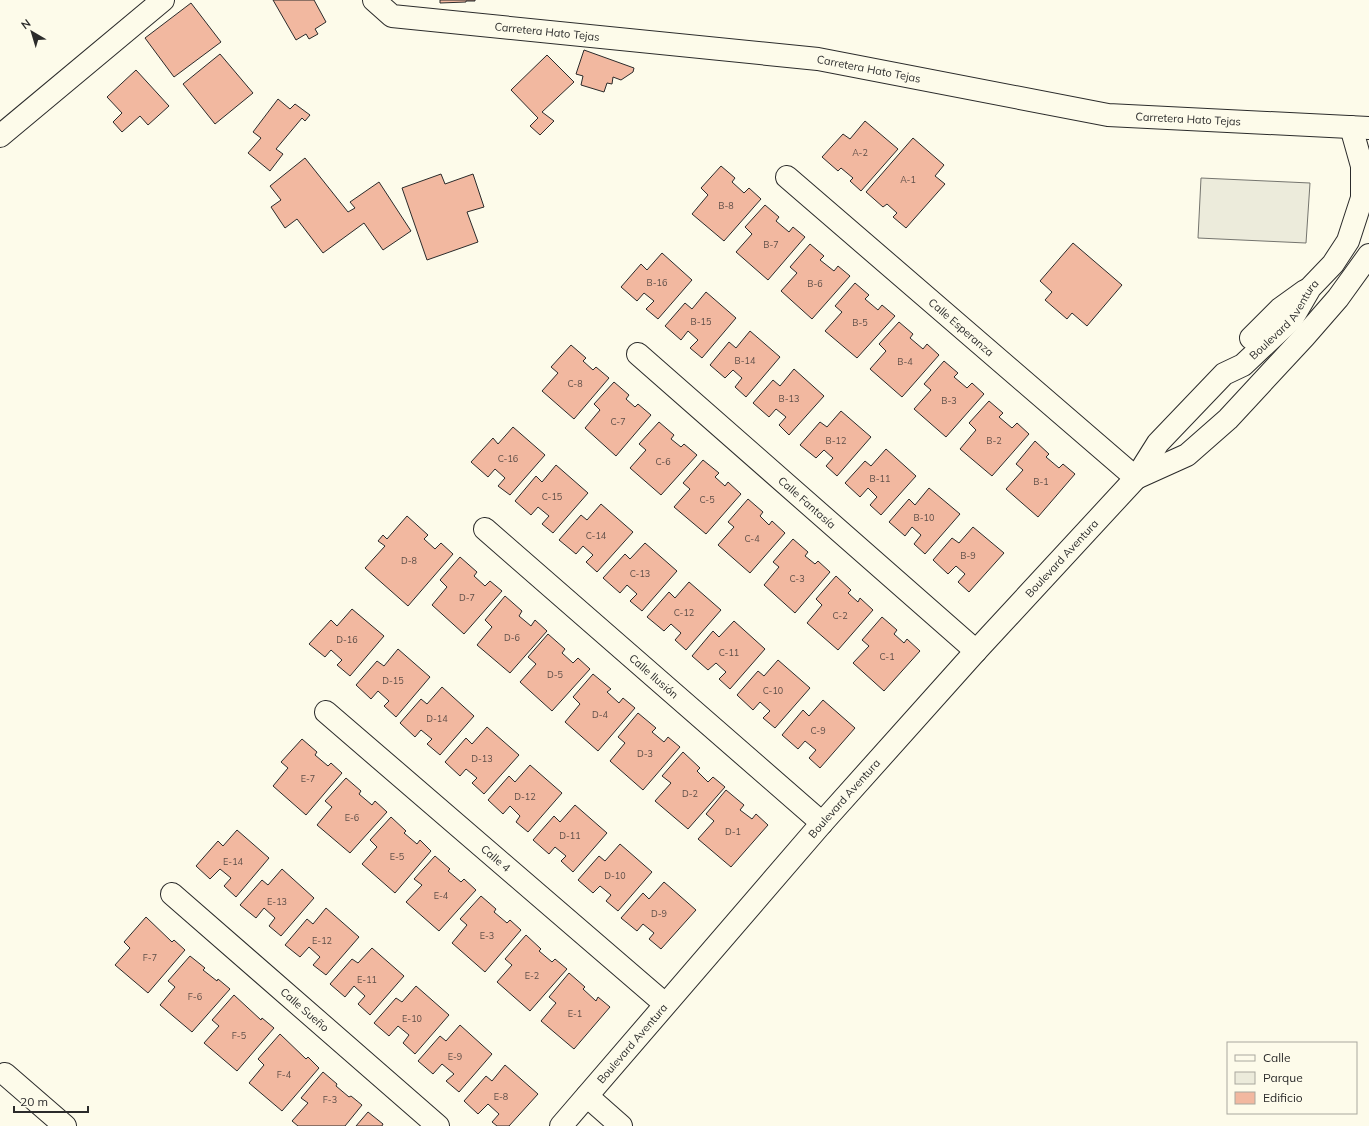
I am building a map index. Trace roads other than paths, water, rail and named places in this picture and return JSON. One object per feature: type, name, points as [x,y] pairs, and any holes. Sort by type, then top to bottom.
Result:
[{"type":"street","points":[[0,136],[163,0]]},
{"type":"street","name":"Carretera Hato Tejas","points":[[374,0],[392,16],[818,58],[1108,115],[1360,128]]},
{"type":"street","name":"Boulevard Aventura","points":[[561,1126],[822,823],[976,651],[1136,478],[1158,443],[1224,374],[1243,365],[1292,319],[1314,284],[1333,264],[1348,241],[1362,198],[1360,128]]},
{"type":"street","name":"Calle Esperanza","points":[[787,177],[1136,478]]},
{"type":"street","name":"Boulevard Aventura","points":[[1136,478],[1187,456],[1228,419],[1299,343],[1338,298],[1369,255]]},
{"type":"street","points":[[1314,284],[1338,298]]},
{"type":"street","name":"Calle Fantasía","points":[[638,354],[976,651]]},
{"type":"street","name":"Calle Ilusión","points":[[485,529],[822,823]]},
{"type":"street","name":"Calle 4","points":[[326,712],[665,1004]]},
{"type":"street","name":"Calle Sueño","points":[[172,894],[438,1126]]},
{"type":"street","points":[[5,1074],[65,1126]]},
{"type":"street","points":[[587,1096],[621,1126]]}]
